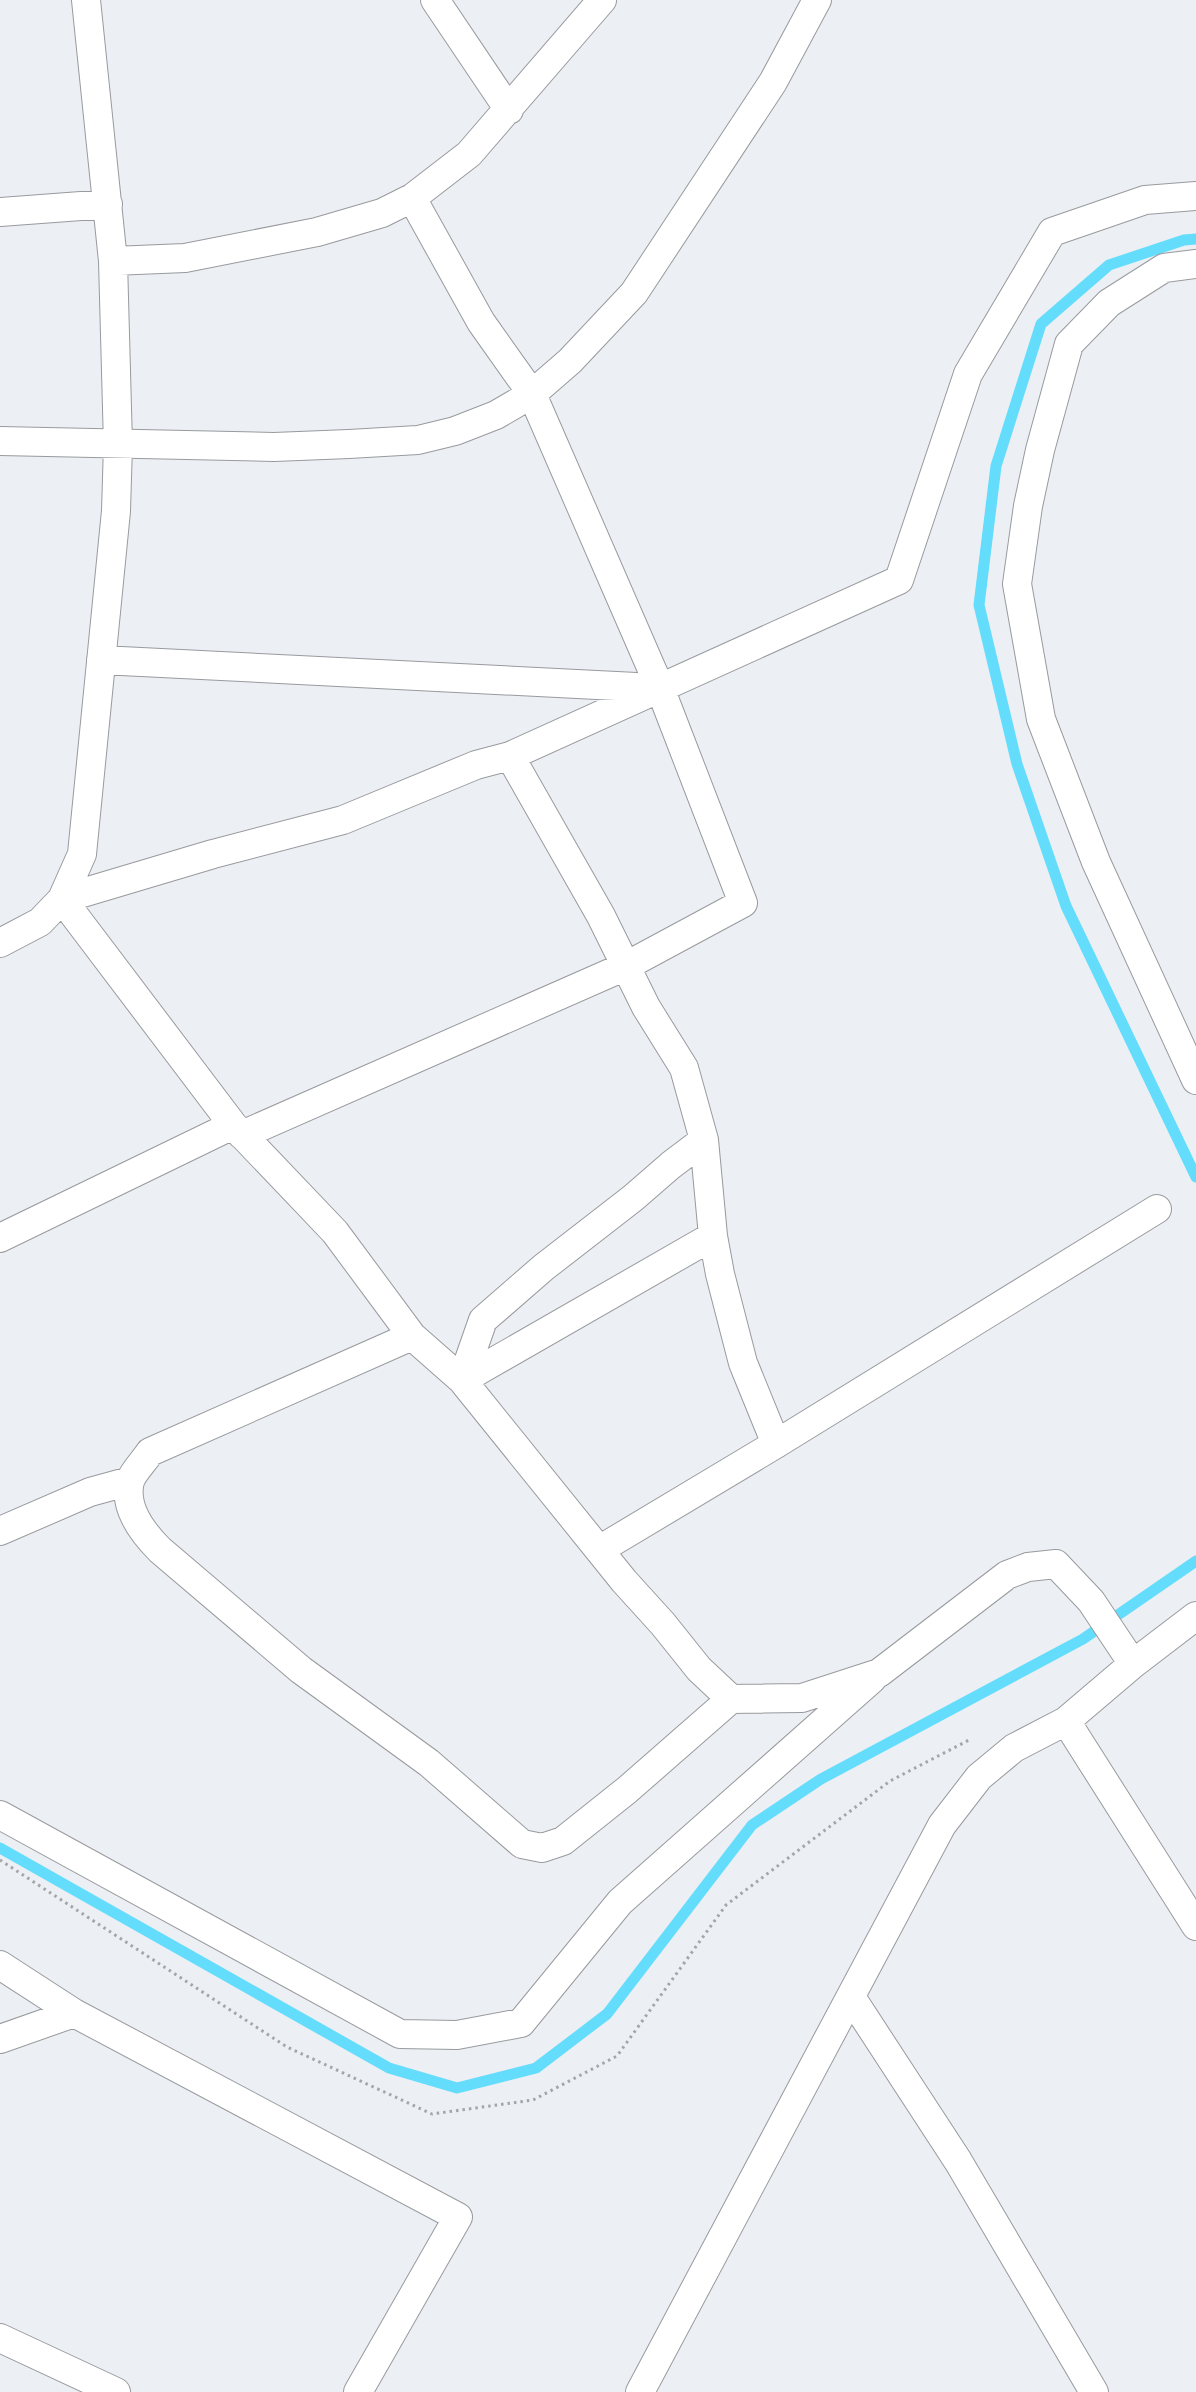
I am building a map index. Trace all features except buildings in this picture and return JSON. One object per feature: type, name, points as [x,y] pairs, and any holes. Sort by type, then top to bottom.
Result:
[{"type":"street","points":[[0,943],[40,922],[62,899],[82,854],[116,511],[118,445],[114,261],[86,0]]},
{"type":"street","points":[[435,0],[509,110]]},
{"type":"street","points":[[114,261],[185,258],[317,232],[382,213],[412,198],[469,154],[509,110],[602,0]]},
{"type":"street","points":[[0,441],[274,447],[418,440],[455,431],[496,415],[532,394],[570,361],[634,293],[773,82],[817,0]]},
{"type":"street","points":[[62,899],[213,854],[343,820],[476,765],[510,756],[899,580],[968,374],[1052,232],[1144,200],[1196,196]]},
{"type":"street","points":[[0,1238],[238,1130],[626,966],[743,904],[660,688],[532,394],[480,322],[412,198]]},
{"type":"street","points":[[0,212],[108,204]]},
{"type":"street","points":[[1196,264],[1164,268],[1110,303],[1069,344],[1040,450],[1028,506],[1018,584],[1041,719],[1096,862],[1196,1080]]},
{"type":"street","points":[[101,660],[660,688]]},
{"type":"street","points":[[510,756],[601,916],[646,1007],[684,1068],[704,1140],[713,1236],[720,1274],[743,1363],[776,1444]]},
{"type":"street","points":[[62,899],[238,1130],[335,1232],[412,1336],[462,1380],[599,1550],[699,1669],[731,1699]]},
{"type":"street","points":[[462,1380],[483,1320],[544,1267],[633,1198],[671,1164],[704,1140]]},
{"type":"street","points":[[599,1550],[776,1444],[1157,1209]]},
{"type":"street","points":[[462,1380],[713,1236]]},
{"type":"street","points":[[412,1336],[150,1452],[130,1481],[130,1505],[142,1532],[160,1550],[301,1670],[429,1763],[522,1844],[542,1848],[563,1841],[626,1790],[731,1699],[802,1698],[879,1673]]},
{"type":"street","points":[[0,1531],[90,1492],[130,1481]]},
{"type":"street","points":[[0,1815],[400,2034],[457,2035],[521,2023],[620,1902],[879,1673],[1007,1575],[1028,1567],[1056,1564],[1091,1601],[1127,1655]]},
{"type":"street","points":[[640,2392],[942,1825],[978,1777],[1014,1748],[1066,1721],[1127,1655],[1196,1616]]},
{"type":"street","points":[[1066,1721],[1196,1926]]},
{"type":"street","points":[[0,1965],[74,2013],[458,2217],[358,2392]]},
{"type":"street","points":[[852,1997],[958,2161],[1094,2392]]},
{"type":"street","points":[[0,2039],[74,2013]]},
{"type":"street","points":[[0,2338],[116,2392]]},
{"type":"path","points":[[0,1860],[287,2047],[432,2114],[533,2100],[617,2056],[726,1905],[890,1780],[969,1740],[1014,1748]]},
{"type":"waterway","points":[[1196,239],[1184,240],[1109,265],[1041,324],[996,466],[979,605],[1017,764],[1066,906],[1196,1177]]},
{"type":"waterway","points":[[0,1848],[389,2068],[457,2088],[536,2068],[607,2014],[752,1825],[821,1779],[1083,1639],[1196,1561]]}]
